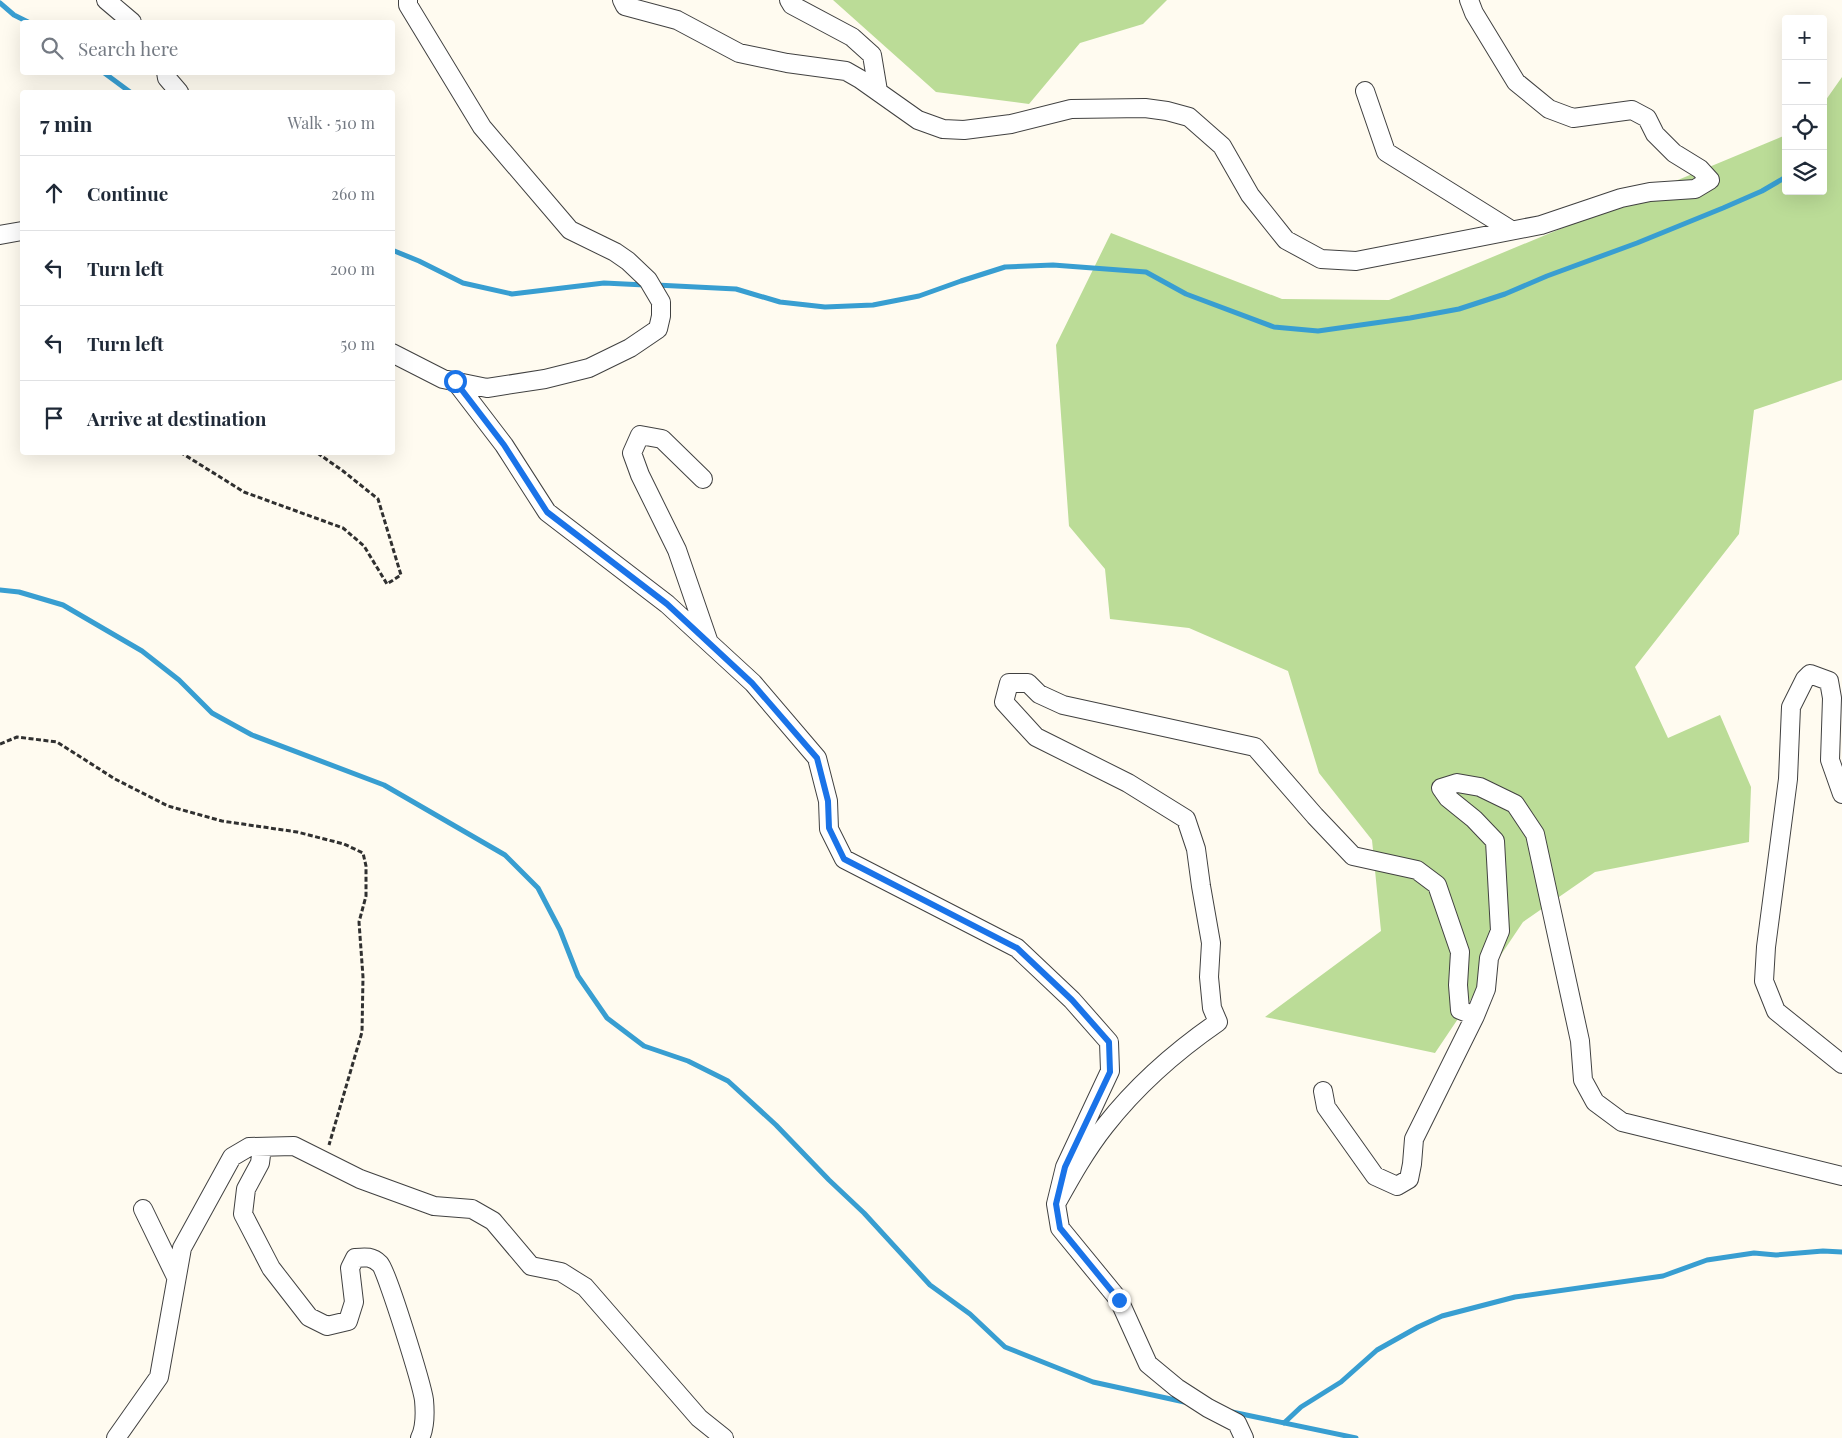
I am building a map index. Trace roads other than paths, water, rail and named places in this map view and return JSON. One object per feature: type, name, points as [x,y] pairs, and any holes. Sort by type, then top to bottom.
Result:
[{"type":"street","points":[[106,0],[130,20]]},
{"type":"street","points":[[395,355],[443,379],[487,388],[545,379],[588,368],[630,348],[658,329],[661,316],[661,302],[648,280],[628,261],[615,252],[570,230],[482,127],[436,54],[408,5],[408,0]]},
{"type":"street","points":[[622,0],[626,6],[677,20],[739,52],[787,63],[846,71],[918,120],[943,129],[964,130],[1011,124],[1072,109],[1145,108],[1189,117],[1222,146],[1250,195],[1286,240],[1321,259],[1356,261],[1541,224],[1621,198],[1650,192],[1695,189],[1710,180],[1700,169],[1674,153],[1655,134],[1647,118],[1632,110],[1574,118],[1549,109],[1516,82],[1474,13],[1469,0]]},
{"type":"street","points":[[789,0],[792,5],[852,36],[872,55],[878,91]]},
{"type":"street","points":[[166,75],[177,90]]},
{"type":"street","points":[[1365,92],[1386,152],[1511,230]]},
{"type":"street","points":[[0,235],[20,231]]},
{"type":"street","points":[[455,381],[504,445],[547,512],[667,604],[709,642],[752,683],[817,758],[828,801],[829,828],[844,859],[1017,948],[1072,1000],[1109,1042],[1110,1072],[1065,1167],[1056,1204],[1060,1228],[1119,1300],[1148,1364],[1177,1388],[1208,1408],[1238,1422],[1244,1438]]},
{"type":"street","points":[[703,478],[662,439],[640,435],[632,453],[640,475],[677,550],[709,642]]},
{"type":"street","points":[[1842,794],[1830,760],[1832,698],[1829,681],[1810,674],[1804,679],[1791,706],[1788,778],[1766,947],[1764,981],[1776,1011],[1842,1064]]},
{"type":"street","points":[[1056,1204],[1076,1169],[1105,1126],[1153,1073],[1192,1040],[1218,1022],[1212,1008],[1209,976],[1211,943],[1200,886],[1196,849],[1186,818],[1128,783],[1036,737],[1004,702],[1009,683],[1028,683],[1039,694],[1063,706],[1254,747],[1353,856],[1418,870],[1437,885],[1460,952],[1458,985],[1460,1010],[1475,1016]]},
{"type":"street","points":[[1324,1092],[1326,1107],[1375,1176],[1397,1186],[1409,1179],[1414,1139],[1475,1016],[1486,989],[1489,958],[1500,931],[1495,841],[1474,818],[1448,798],[1441,788],[1457,783],[1480,787],[1515,804],[1535,834],[1580,1041],[1583,1080],[1595,1102],[1622,1122],[1842,1176]]},
{"type":"street","points":[[116,1438],[159,1377],[182,1248],[232,1157],[249,1147],[294,1146],[360,1179],[434,1206],[472,1209],[493,1221],[531,1266],[561,1272],[585,1287],[699,1418],[724,1438]]},
{"type":"street","points":[[262,1147],[260,1163],[246,1189],[242,1214],[271,1268],[309,1317],[327,1326],[348,1321],[354,1302],[350,1268],[355,1258],[369,1257],[381,1265],[404,1328],[424,1400],[423,1432],[420,1438]]},
{"type":"street","points":[[143,1209],[176,1277]]},
{"type":"waterway","points":[[0,3],[14,15],[24,20]]},
{"type":"waterway","points":[[107,75],[127,90]]},
{"type":"waterway","points":[[656,285],[736,289],[780,302],[825,307],[873,305],[919,296],[1005,267],[1053,265],[1146,272],[1186,294],[1274,327],[1318,331],[1459,309],[1505,294],[1723,208],[1762,191],[1782,179]]},
{"type":"waterway","points":[[395,251],[463,283],[512,294],[604,283],[645,285]]},
{"type":"waterway","points":[[0,590],[19,592],[63,605],[142,651],[179,680],[212,713],[252,735],[384,785],[505,855],[538,888],[560,930],[578,976],[607,1018],[644,1046],[688,1061],[728,1081],[776,1125],[864,1213],[930,1285],[970,1314],[1005,1347],[1093,1382],[1189,1403]]},
{"type":"waterway","points":[[1284,1423],[1301,1407],[1341,1382],[1377,1350],[1442,1316],[1515,1297],[1663,1276],[1707,1260],[1754,1253],[1776,1255],[1823,1251],[1842,1252]]},
{"type":"waterway","points":[[1232,1412],[1356,1438]]}]
